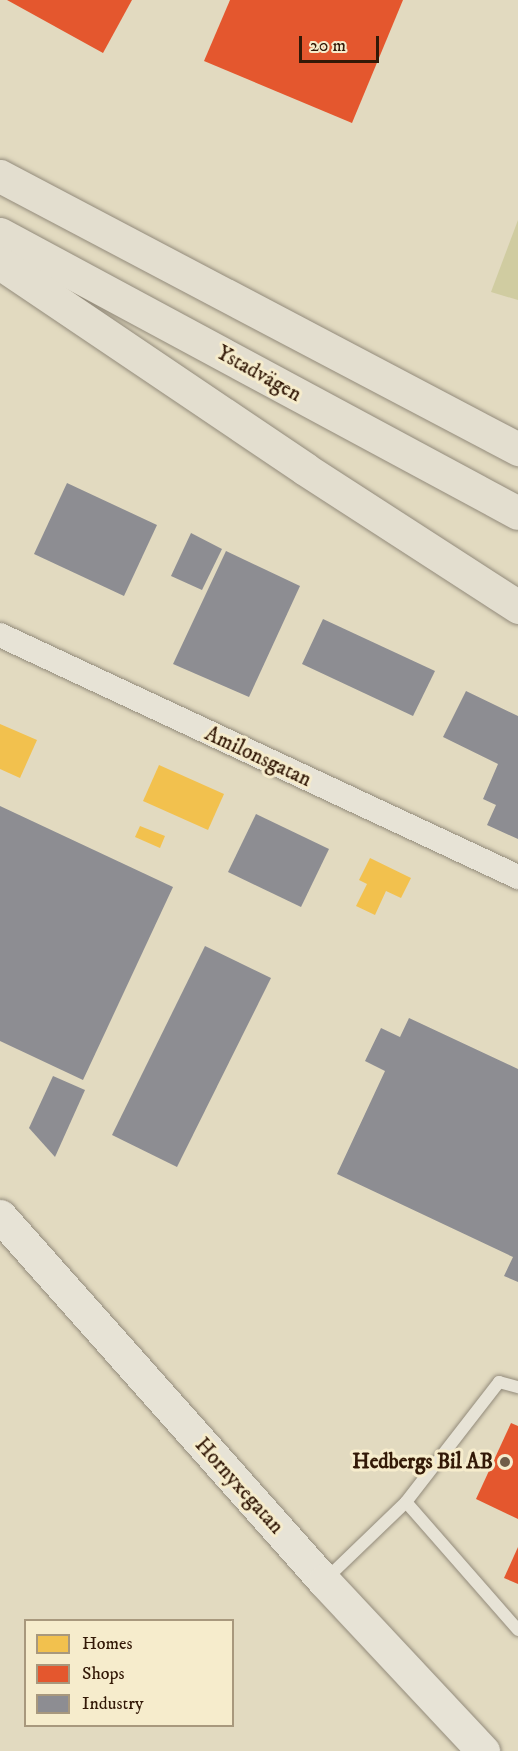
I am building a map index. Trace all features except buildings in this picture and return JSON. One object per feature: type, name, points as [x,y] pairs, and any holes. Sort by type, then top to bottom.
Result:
[{"type":"highway","points":[[0,176],[518,449]]},
{"type":"highway","name":"Ystadvägen","points":[[0,234],[518,513]]},
{"type":"highway","points":[[0,263],[305,469],[518,607]]},
{"type":"street","name":"Amilonsgatan","points":[[0,634],[518,877]]},
{"type":"street","name":"Hornyxegatan","points":[[0,1216],[324,1581],[483,1751]]},
{"type":"lane","points":[[324,1581],[406,1502],[500,1382],[518,1387]]},
{"type":"lane","points":[[406,1502],[518,1630]]},
{"type":"shaded area","points":[[518,220],[518,300],[491,292]]},
{"type":"place","name":"Hedbergs Bil AB","points":[[505,1462]]}]
